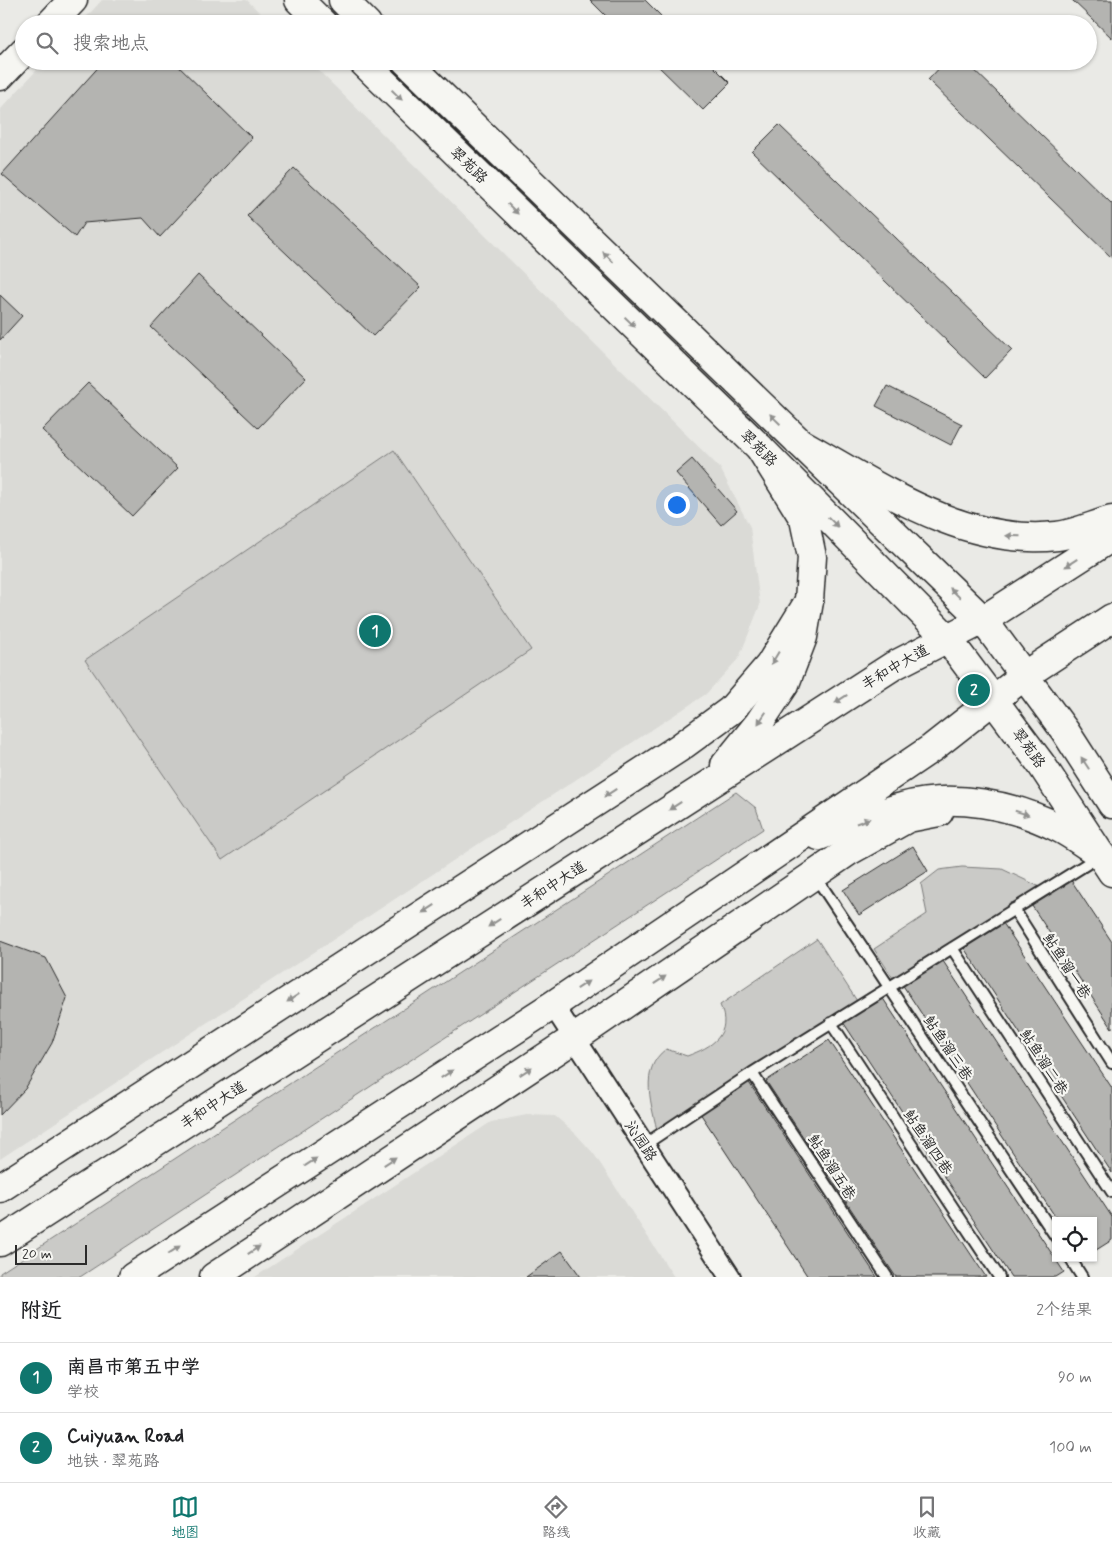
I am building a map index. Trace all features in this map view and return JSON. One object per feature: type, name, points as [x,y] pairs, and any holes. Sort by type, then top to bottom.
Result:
[{"type":"main road","points":[[59,15],[74,0]]},
{"type":"main road","points":[[299,0],[315,15]]},
{"type":"main road","points":[[343,0],[358,15]]},
{"type":"main road","points":[[0,76],[15,60]]},
{"type":"main road","name":"翠苑路","points":[[371,70],[760,448],[947,638],[1041,764],[1106,863]]},
{"type":"main road","name":"翠苑路","points":[[415,70],[983,620],[1025,675],[1112,804]]},
{"type":"main road","points":[[799,442],[912,504],[957,524],[1005,536],[1057,536],[1112,520]]},
{"type":"main road","points":[[710,783],[759,723],[785,684],[803,637],[809,601],[812,556],[804,519],[760,448]]},
{"type":"main road","name":"丰和中大道","points":[[0,1242],[893,666],[983,620],[1112,537]]},
{"type":"main road","points":[[0,1188],[678,748],[723,716],[770,666],[809,601]]},
{"type":"main road","points":[[133,1277],[553,1005],[932,748],[1025,675],[1112,618]]},
{"type":"main road","points":[[784,848],[903,807],[944,801],[983,803],[1023,813],[1060,828],[1106,863]]},
{"type":"main road","points":[[214,1277],[575,1038],[849,851],[908,818],[983,803]]},
{"type":"street","name":"沁园路","points":[[553,1005],[730,1277]]},
{"type":"lane","points":[[644,1145],[752,1073],[1014,909],[1106,863]]},
{"type":"lane","name":"鲇鱼溜三巷","points":[[815,875],[1052,1231]]},
{"type":"lane","name":"鲇鱼溜一巷","points":[[1014,909],[1112,1063]]},
{"type":"lane","name":"鲇鱼溜二巷","points":[[952,948],[1112,1192]]},
{"type":"lane","name":"鲇鱼溜四巷","points":[[831,1024],[1000,1277]]},
{"type":"lane","name":"鲇鱼溜五巷","points":[[752,1073],[887,1277]]},
{"type":"lane","points":[[1073,1262],[1082,1277]]},
{"type":"shaded area","points":[[102,0],[247,0],[262,15],[88,15]]},
{"type":"shaded area","points":[[37,70],[318,70],[720,468],[750,527],[760,605],[739,658],[706,694],[0,1159],[0,110]]},
{"type":"shaded area","points":[[394,450],[531,650],[222,860],[85,660]]},
{"type":"shaded area","points":[[736,792],[756,808],[763,829],[80,1277],[0,1277],[0,1273]]},
{"type":"shaded area","points":[[962,867],[1002,869],[1040,887],[895,981],[874,949],[927,914],[921,884],[939,870]]},
{"type":"shaded area","points":[[817,939],[857,1001],[658,1135],[649,1089],[652,1067],[657,1057],[666,1049],[687,1056],[712,1044],[722,1032],[724,1024],[720,1005]]},
{"type":"shaded area","points":[[527,1115],[555,1116],[576,1134],[594,1154],[674,1277],[255,1277],[491,1122]]},
{"type":"building","points":[[590,0],[645,0],[660,15],[605,15]]},
{"type":"building","points":[[1072,0],[1112,0],[1112,38],[1097,24],[1097,15],[1088,15]]},
{"type":"building","points":[[96,70],[182,70],[252,138],[160,237],[143,218],[84,223],[75,237],[2,174]]},
{"type":"building","points":[[662,70],[717,70],[730,83],[703,110]]},
{"type":"building","points":[[937,70],[974,70],[1112,204],[1112,258],[928,80]]},
{"type":"building","points":[[779,125],[1012,350],[985,378],[752,152]]},
{"type":"building","points":[[294,168],[421,287],[373,336],[247,216]]},
{"type":"building","points":[[198,275],[306,378],[258,428],[151,327]]},
{"type":"building","points":[[0,295],[22,316],[0,340]]},
{"type":"building","points":[[88,383],[178,468],[132,516],[42,430]]},
{"type":"building","points":[[887,386],[962,424],[951,445],[876,406]]},
{"type":"building","points":[[692,459],[737,511],[721,525],[676,473]]},
{"type":"building","points":[[913,846],[928,871],[859,915],[843,890]]},
{"type":"building","points":[[1069,877],[1112,942],[1112,1028],[1030,903]]},
{"type":"building","points":[[1003,923],[1112,1088],[1112,1173],[964,948]]},
{"type":"building","points":[[0,941],[46,958],[67,998],[52,1043],[25,1089],[0,1115]]},
{"type":"building","points":[[941,958],[1112,1217],[1112,1240],[1097,1249],[1097,1217],[1055,1217],[902,984]]},
{"type":"building","points":[[882,997],[1052,1254],[1052,1262],[1057,1262],[1064,1272],[1056,1277],[1011,1277],[843,1022]]},
{"type":"building","points":[[829,1040],[986,1277],[896,1277],[766,1081]]},
{"type":"building","points":[[746,1078],[877,1277],[808,1277],[698,1110]]},
{"type":"building","points":[[562,1251],[581,1277],[526,1277]]},
{"type":"place","name":"南昌市第五中学","points":[[375,631]]},
{"type":"place","name":"Cuiyuan Road","points":[[974,690]]}]
